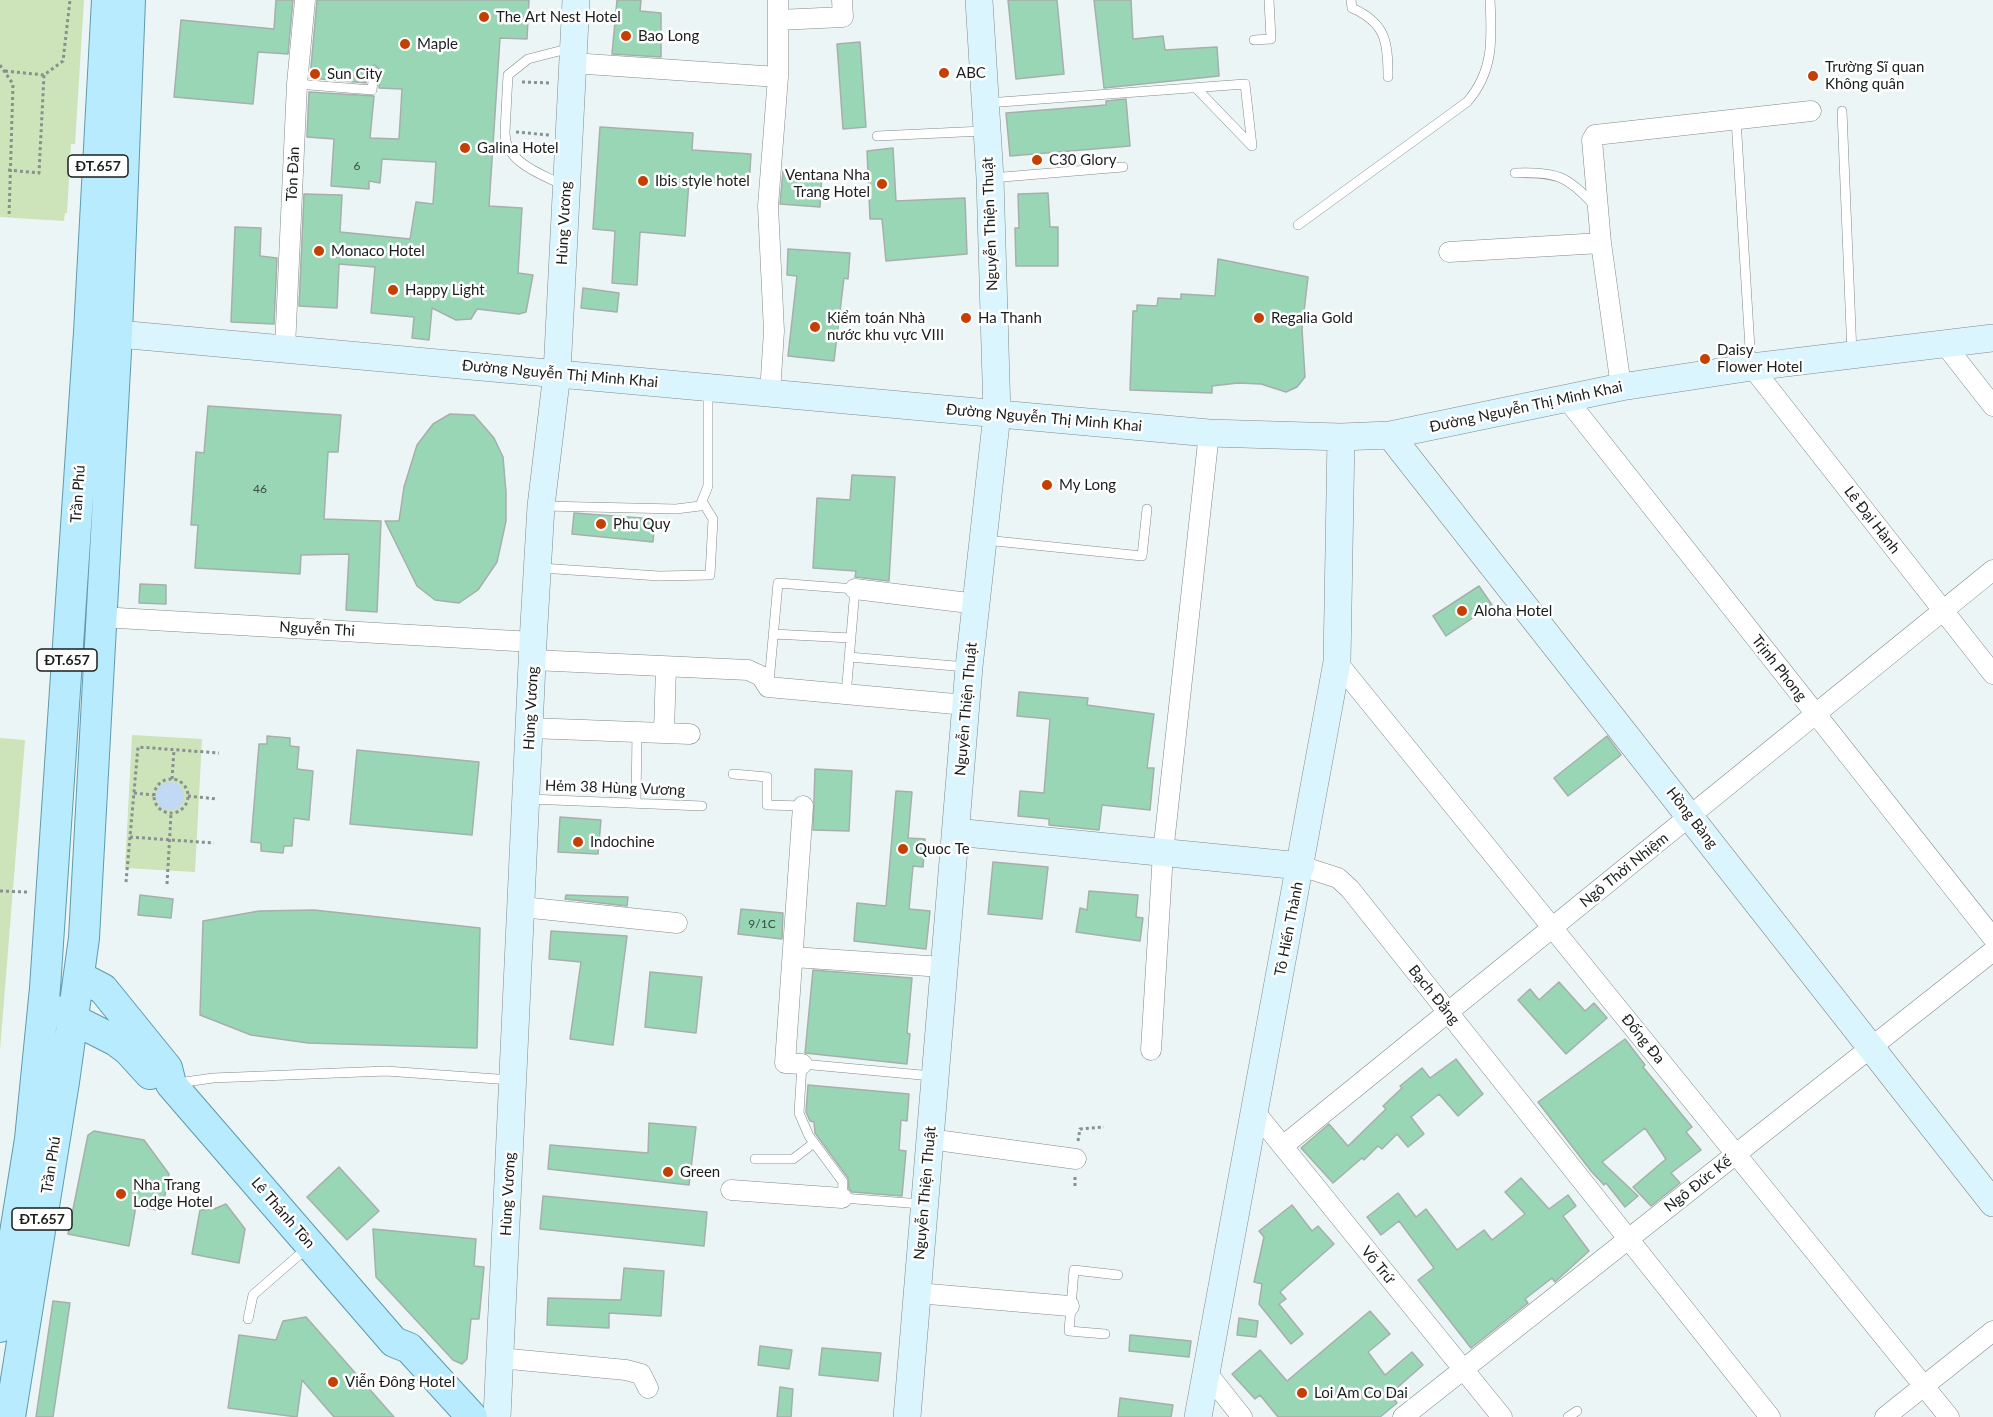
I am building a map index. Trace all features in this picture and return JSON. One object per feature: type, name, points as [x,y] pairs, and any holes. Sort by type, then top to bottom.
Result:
[{"type":"main road","name":"Trần Phú","points":[[10,1417],[74,1020],[88,981],[84,938],[100,616],[106,0]]},
{"type":"main road","name":"Trần Phú","points":[[0,1328],[30,1139],[45,992],[130,0]]},
{"type":"main road","points":[[74,1020],[46,1002],[45,992],[55,977],[88,981]]},
{"type":"main road","name":"Lê Thánh Tôn","points":[[88,981],[167,1068],[159,1078]]},
{"type":"main road","name":"Lê Thánh Tôn","points":[[74,1020],[128,1050],[159,1078],[394,1342],[409,1348],[472,1417]]},
{"type":"main road","points":[[64,1082],[87,1057],[99,1053],[123,1059],[159,1078]]},
{"type":"main road","name":"Lê Thánh Tôn","points":[[394,1342],[397,1357],[447,1417]]},
{"type":"street","name":"Tôn Đản","points":[[285,348],[297,84],[305,0]]},
{"type":"street","name":"Hùng Vương","points":[[496,1417],[541,506],[557,373],[576,0]]},
{"type":"street","points":[[770,393],[774,331],[768,206],[778,77],[778,0]]},
{"type":"street","points":[[778,20],[843,17],[842,0]]},
{"type":"street","name":"Nguyễn Thiện Thuật","points":[[907,1417],[969,667],[997,414],[990,178],[979,0]]},
{"type":"street","points":[[572,65],[778,77]]},
{"type":"street","points":[[1621,387],[1601,243],[1592,140],[1595,135],[1811,111]]},
{"type":"street","points":[[1449,252],[1601,243]]},
{"type":"street","name":"Đường Nguyễn Thị Minh Khai","points":[[103,333],[1209,434],[1341,437],[1390,435],[1621,387],[1752,367],[1993,339]]},
{"type":"street","points":[[1946,346],[1993,406]]},
{"type":"street","name":"Lê Đại Hành","points":[[1752,367],[1993,674]]},
{"type":"street","name":"Trịnh Phong","points":[[1566,398],[1993,938]]},
{"type":"street","points":[[1151,1050],[1163,853],[1209,434]]},
{"type":"street","name":"Hồng Bàng","points":[[1390,435],[1993,1203]]},
{"type":"street","name":"Tô Hiến Thành","points":[[1198,1417],[1256,1112],[1337,662],[1341,437]]},
{"type":"street","name":"Ngô Thời Nhiệm","points":[[1283,1146],[1993,570]]},
{"type":"street","points":[[855,590],[977,604]]},
{"type":"street","name":"Nguyễn Thi","points":[[100,616],[533,651],[666,667],[748,670],[761,676],[768,687]]},
{"type":"street","name":"Đống Đa","points":[[1337,662],[1949,1417]]},
{"type":"street","points":[[664,732],[666,667]]},
{"type":"street","points":[[768,687],[966,705]]},
{"type":"street","points":[[530,728],[690,734]]},
{"type":"street","points":[[802,1064],[785,1063],[803,806]]},
{"type":"street","name":"Bạch Đằng","points":[[955,832],[1301,866],[1338,878],[1448,1012],[1770,1417]]},
{"type":"street","points":[[522,907],[677,923]]},
{"type":"street","name":"Ngô Đức Kế","points":[[1403,1417],[1993,951]]},
{"type":"street","points":[[794,957],[943,967]]},
{"type":"street","name":"Võ Trứ","points":[[1256,1112],[1502,1417]]},
{"type":"street","points":[[929,1139],[1076,1159]]},
{"type":"street","points":[[731,1190],[842,1198]]},
{"type":"street","points":[[917,1293],[1069,1306]]},
{"type":"street","points":[[1885,1417],[1993,1331]]},
{"type":"street","points":[[499,1358],[627,1370],[641,1374],[648,1388]]},
{"type":"street","points":[[1207,1373],[1242,1417]]},
{"type":"lane","points":[[1254,40],[1271,39],[1269,0]]},
{"type":"lane","points":[[1351,0],[1352,8],[1372,20],[1386,42],[1388,77]]},
{"type":"lane","points":[[1298,225],[1467,102],[1478,90],[1486,75],[1491,54],[1490,0]]},
{"type":"lane","points":[[566,187],[518,161],[505,140],[505,132],[508,75],[528,59],[572,65]]},
{"type":"lane","points":[[297,84],[372,90],[374,72]]},
{"type":"lane","points":[[984,103],[1245,84],[1252,146],[1196,88]]},
{"type":"lane","points":[[1842,111],[1852,356]]},
{"type":"lane","points":[[1736,119],[1752,367]]},
{"type":"lane","points":[[877,135],[986,130]]},
{"type":"lane","points":[[990,178],[1123,167]]},
{"type":"lane","points":[[1515,173],[1548,172],[1576,185],[1598,210]]},
{"type":"lane","points":[[541,506],[676,509],[700,506],[708,486],[708,387]]},
{"type":"lane","points":[[538,567],[659,576],[710,575],[713,519],[702,501]]},
{"type":"lane","points":[[983,540],[1142,556],[1147,509]]},
{"type":"lane","points":[[768,687],[778,583],[855,590],[846,695]]},
{"type":"lane","points":[[773,634],[851,638]]},
{"type":"lane","points":[[849,657],[969,667]]},
{"type":"lane","points":[[636,803],[637,731]]},
{"type":"lane","points":[[733,774],[768,777],[767,805],[803,806]]},
{"type":"lane","name":"Hẻm 38 Hùng Vương","points":[[526,799],[702,806]]},
{"type":"lane","points":[[924,1204],[842,1198],[843,1182],[814,1143],[799,1113],[802,1064],[934,1076]]},
{"type":"lane","points":[[159,1078],[386,1071],[513,1080]]},
{"type":"lane","points":[[755,1159],[793,1160],[814,1143]]},
{"type":"lane","points":[[248,1319],[253,1295],[310,1245]]},
{"type":"lane","points":[[1104,1334],[1069,1331],[1069,1306],[1074,1270],[1118,1275]]},
{"type":"path","points":[[4,71],[44,75],[63,61],[70,0]]},
{"type":"path","points":[[0,65],[12,84],[8,170],[9,218]]},
{"type":"path","points":[[508,81],[572,65]]},
{"type":"path","points":[[8,170],[39,173],[44,75]]},
{"type":"path","points":[[505,132],[568,137]]},
{"type":"path","points":[[126,882],[138,747],[219,753]]},
{"type":"path","points":[[172,778],[174,750]]},
{"type":"path","points":[[172,778],[185,786],[188,796],[183,809],[171,814],[159,809],[153,795],[159,783],[172,778]]},
{"type":"path","points":[[134,793],[153,795]]},
{"type":"path","points":[[188,796],[217,799]]},
{"type":"path","points":[[168,884],[171,814]]},
{"type":"path","points":[[130,837],[214,843]]},
{"type":"path","points":[[0,891],[32,893]]},
{"type":"green space","points":[[0,0],[84,0],[75,144],[71,144],[67,213],[65,213],[64,221],[0,217]]},
{"type":"green space","points":[[132,735],[202,739],[195,872],[125,868]]},
{"type":"green space","points":[[0,738],[25,740],[0,1050]]},
{"type":"water","points":[[170,782],[180,786],[184,796],[180,806],[170,810],[160,806],[156,796],[160,786]]},
{"type":"building","points":[[276,0],[293,0],[288,54],[258,52],[253,104],[174,97],[181,20],[274,29]]},
{"type":"building","points":[[317,0],[529,0],[527,39],[500,38],[489,206],[522,208],[518,273],[533,275],[526,312],[519,314],[477,309],[471,319],[456,320],[432,308],[429,340],[412,338],[414,317],[371,313],[375,267],[339,264],[337,308],[299,306],[304,194],[342,195],[340,232],[410,239],[416,202],[433,204],[436,162],[382,159],[380,183],[369,181],[369,189],[331,186],[334,139],[307,137],[309,92],[374,96],[370,138],[399,139],[402,89],[379,88],[380,70],[375,65],[368,69],[366,83],[310,78]]},
{"type":"building","points":[[617,0],[641,0],[640,11],[661,13],[661,57],[612,54]]},
{"type":"building","points":[[1008,0],[1057,0],[1064,74],[1016,79]]},
{"type":"building","points":[[1094,0],[1131,0],[1133,39],[1163,36],[1165,50],[1217,47],[1219,76],[1104,88]]},
{"type":"building","points":[[860,42],[866,127],[843,129],[837,44]]},
{"type":"building","points":[[1126,99],[1130,146],[1010,156],[1006,113],[1106,105],[1106,101]]},
{"type":"building","name":"Ibis style hotel","points":[[600,127],[693,133],[692,150],[751,154],[749,185],[689,181],[685,236],[640,232],[637,285],[612,283],[615,231],[593,229]]},
{"type":"building","points":[[893,148],[896,201],[965,198],[967,254],[886,261],[882,219],[870,219],[867,151]]},
{"type":"building","points":[[783,171],[822,174],[820,207],[780,204]]},
{"type":"building","points":[[1048,193],[1050,227],[1058,227],[1058,266],[1016,266],[1015,228],[1019,228],[1018,194]]},
{"type":"building","points":[[235,227],[261,228],[260,256],[277,258],[274,324],[231,322]]},
{"type":"building","points":[[788,249],[850,253],[848,279],[844,278],[834,361],[788,356],[797,276],[787,275]]},
{"type":"building","points":[[1218,259],[1308,277],[1302,329],[1305,377],[1297,387],[1286,392],[1261,384],[1238,383],[1212,386],[1212,393],[1130,390],[1133,311],[1137,311],[1137,305],[1157,306],[1158,298],[1181,299],[1181,294],[1215,296]]},
{"type":"building","points":[[583,288],[619,293],[617,312],[581,308]]},
{"type":"building","points":[[208,406],[341,415],[338,452],[328,452],[324,519],[381,521],[377,612],[346,610],[349,554],[301,555],[300,574],[195,568],[198,525],[191,525],[196,452],[204,453]]},
{"type":"building","points":[[450,414],[474,415],[494,438],[503,457],[506,492],[506,521],[497,562],[478,590],[459,603],[435,600],[417,586],[385,521],[399,521],[404,487],[417,445],[433,424]]},
{"type":"building","points":[[852,475],[895,477],[889,581],[855,577],[856,571],[813,568],[817,498],[850,500]]},
{"type":"building","points":[[574,513],[655,519],[653,542],[572,534]]},
{"type":"building","points":[[140,584],[166,585],[166,604],[139,603]]},
{"type":"building","name":"Aloha Hotel","points":[[1479,586],[1492,605],[1446,636],[1433,616]]},
{"type":"building","points":[[1019,692],[1088,698],[1087,705],[1154,714],[1147,768],[1154,768],[1150,810],[1102,805],[1099,830],[1049,825],[1049,819],[1018,816],[1020,791],[1044,793],[1050,719],[1017,716]]},
{"type":"building","points":[[267,736],[290,738],[290,746],[299,747],[297,769],[313,771],[309,820],[294,818],[292,846],[284,846],[283,853],[261,851],[261,843],[251,842],[259,744],[267,744]]},
{"type":"building","points":[[1607,736],[1621,755],[1568,796],[1554,778]]},
{"type":"building","points":[[357,750],[479,762],[472,835],[350,824]]},
{"type":"building","points":[[815,769],[852,771],[849,831],[813,830]]},
{"type":"building","points":[[896,791],[912,792],[908,838],[925,839],[923,867],[913,866],[909,909],[930,911],[926,949],[854,941],[857,903],[886,906]]},
{"type":"building","points":[[560,817],[601,820],[598,854],[558,852]]},
{"type":"building","points":[[993,862],[1048,867],[1042,919],[988,914]]},
{"type":"building","points":[[1089,891],[1138,895],[1136,917],[1143,918],[1140,941],[1076,932],[1080,908],[1087,910]]},
{"type":"building","points":[[140,895],[173,899],[171,918],[138,915]]},
{"type":"building","points":[[566,895],[628,897],[627,906],[565,899]]},
{"type":"building","points":[[741,909],[783,913],[782,939],[738,934]]},
{"type":"building","points":[[314,910],[480,928],[477,1048],[308,1043],[251,1035],[200,1015],[203,921],[259,911]]},
{"type":"building","points":[[551,931],[627,936],[613,1045],[570,1039],[581,962],[549,959]]},
{"type":"building","points":[[813,970],[912,978],[907,1064],[805,1053]]},
{"type":"building","points":[[650,972],[702,977],[696,1033],[645,1027]]},
{"type":"building","points":[[1559,982],[1585,1011],[1594,1003],[1607,1018],[1566,1054],[1518,1000],[1530,989],[1539,1000]]},
{"type":"building","points":[[1625,1039],[1645,1065],[1643,1067],[1692,1127],[1686,1132],[1701,1150],[1671,1173],[1680,1183],[1651,1206],[1633,1187],[1666,1159],[1645,1128],[1602,1162],[1638,1196],[1625,1207],[1606,1183],[1604,1185],[1591,1171],[1538,1102]]},
{"type":"building","points":[[1456,1059],[1483,1094],[1458,1116],[1439,1094],[1411,1117],[1424,1134],[1408,1147],[1397,1134],[1382,1149],[1378,1146],[1364,1160],[1362,1158],[1333,1183],[1301,1148],[1329,1124],[1348,1146],[1386,1109],[1383,1106],[1402,1088],[1400,1086],[1422,1068],[1430,1078]]},
{"type":"building","points":[[808,1085],[909,1094],[907,1121],[901,1120],[899,1150],[906,1151],[902,1196],[852,1192],[849,1189],[848,1178],[815,1133],[814,1122],[810,1121],[806,1112]]},
{"type":"building","points":[[649,1123],[696,1127],[689,1185],[548,1169],[550,1145],[648,1153]]},
{"type":"building","name":"Nha Trang Lodge Hotel","points":[[94,1131],[144,1140],[169,1174],[162,1211],[136,1206],[129,1246],[68,1234],[88,1135]]},
{"type":"building","points":[[339,1167],[379,1211],[347,1240],[307,1197]]},
{"type":"building","points":[[1521,1178],[1549,1209],[1568,1195],[1576,1206],[1563,1216],[1589,1251],[1555,1282],[1552,1278],[1525,1299],[1528,1303],[1471,1348],[1418,1280],[1434,1268],[1399,1221],[1381,1235],[1367,1217],[1398,1193],[1416,1217],[1426,1209],[1457,1250],[1484,1230],[1492,1240],[1525,1214],[1505,1192]]},
{"type":"building","points":[[543,1196],[707,1212],[704,1246],[540,1229]]},
{"type":"building","points":[[226,1204],[245,1229],[239,1263],[192,1254],[200,1210],[214,1209]]},
{"type":"building","points":[[1292,1205],[1312,1231],[1318,1226],[1334,1244],[1280,1292],[1286,1299],[1279,1304],[1303,1334],[1291,1344],[1259,1304],[1262,1284],[1254,1282],[1264,1237],[1259,1231]]},
{"type":"building","points":[[373,1229],[476,1239],[474,1266],[484,1267],[479,1319],[471,1319],[467,1359],[462,1364],[453,1360],[376,1277]]},
{"type":"building","points":[[624,1268],[664,1271],[661,1316],[609,1313],[609,1328],[547,1325],[548,1298],[621,1300]]},
{"type":"building","points":[[53,1301],[70,1303],[53,1417],[36,1417]]},
{"type":"building","points":[[1370,1311],[1390,1334],[1368,1352],[1385,1375],[1412,1352],[1423,1365],[1390,1394],[1397,1403],[1380,1417],[1278,1417],[1260,1395],[1255,1399],[1232,1374],[1260,1350],[1287,1381]]},
{"type":"building","points":[[306,1317],[394,1417],[334,1417],[302,1380],[297,1417],[228,1408],[239,1335],[276,1340],[283,1321]]},
{"type":"building","points":[[1239,1318],[1258,1321],[1256,1337],[1237,1335]]},
{"type":"building","points":[[1130,1335],[1191,1341],[1189,1357],[1129,1351]]},
{"type":"building","points":[[760,1346],[792,1350],[789,1369],[758,1365]]},
{"type":"building","points":[[822,1348],[881,1353],[878,1381],[819,1375]]},
{"type":"building","points":[[780,1387],[793,1389],[791,1417],[777,1417]]},
{"type":"building","points":[[1120,1398],[1173,1405],[1171,1417],[1118,1417]]},
{"type":"place","name":"The Art Nest Hotel","points":[[484,17]]},
{"type":"place","name":"Bao Long","points":[[626,36]]},
{"type":"place","name":"Maple","points":[[405,44]]},
{"type":"place","name":"ABC","points":[[944,73]]},
{"type":"place","name":"Sun City","points":[[315,74]]},
{"type":"place","name":"Trường Sĩ quan Không quân","points":[[1813,76]]},
{"type":"place","name":"Galina Hotel","points":[[465,148]]},
{"type":"place","name":"C30 Glory","points":[[1037,160]]},
{"type":"place","name":"Ibis style hotel","points":[[643,181]]},
{"type":"place","name":"Ventana Nha Trang Hotel","points":[[882,184]]},
{"type":"place","name":"Monaco Hotel","points":[[319,251]]},
{"type":"place","name":"Happy Light","points":[[393,290]]},
{"type":"place","name":"Ha Thanh","points":[[966,318]]},
{"type":"place","name":"Regalia Gold","points":[[1259,318]]},
{"type":"place","name":"Kiểm toán Nhà nước khu vực VIII","points":[[815,327]]},
{"type":"place","name":"Daisy Flower Hotel","points":[[1705,359]]},
{"type":"place","name":"My Long","points":[[1047,485]]},
{"type":"place","name":"Phu Quy","points":[[601,524]]},
{"type":"place","name":"Aloha Hotel","points":[[1462,611]]},
{"type":"place","name":"Indochine","points":[[578,842]]},
{"type":"place","name":"Quoc Te","points":[[903,849]]},
{"type":"place","name":"Green","points":[[668,1172]]},
{"type":"place","name":"Nha Trang Lodge Hotel","points":[[121,1194]]},
{"type":"place","name":"Viễn Đông Hotel","points":[[333,1382]]},
{"type":"place","name":"Loi Am Co Dai","points":[[1302,1393]]}]
